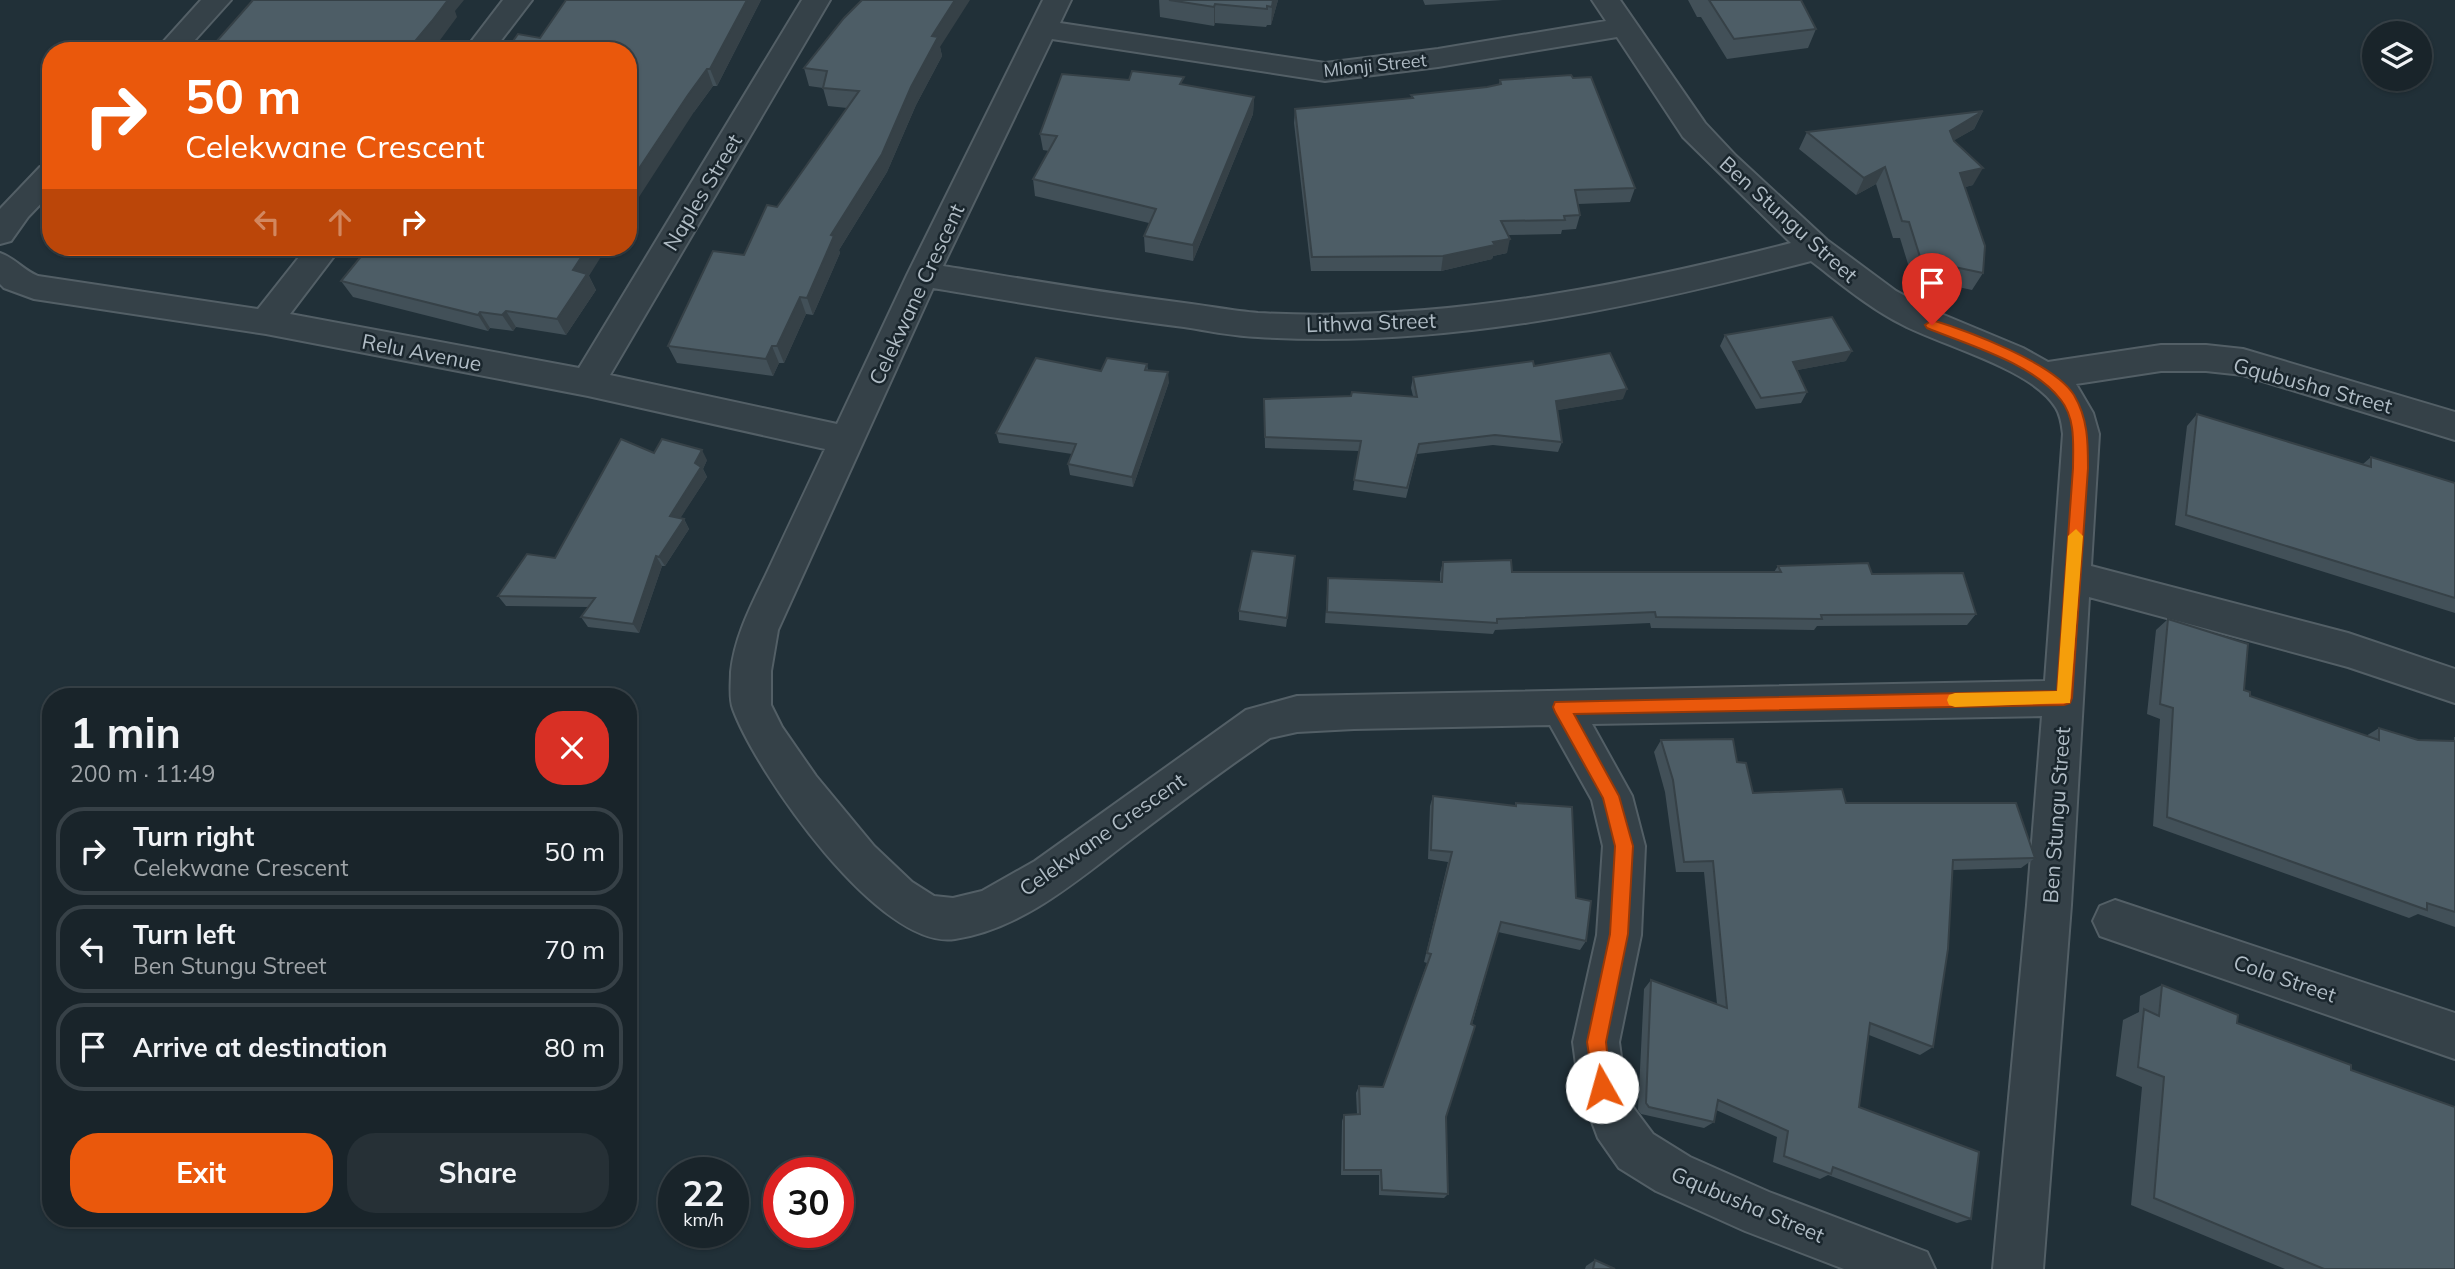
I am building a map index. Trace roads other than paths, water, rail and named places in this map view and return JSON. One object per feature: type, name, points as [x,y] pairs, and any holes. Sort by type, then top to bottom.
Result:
[{"type":"street","points":[[177,42],[217,0]]},
{"type":"street","points":[[485,42],[518,0]]},
{"type":"street","name":"Naples Street","points":[[588,383],[816,0]]},
{"type":"street","name":"Mlonji Street","points":[[1050,15],[1325,72],[1427,60],[1614,13]]},
{"type":"street","name":"Ben Stungu Street","points":[[1614,13],[1694,130],[1725,163],[1816,248],[1884,299],[1915,317],[2011,357],[2044,376],[2067,396],[2081,434],[2064,698],[2018,1269]]},
{"type":"street","name":"Celekwane Crescent","points":[[1050,15],[923,275],[849,440],[759,629],[751,671],[751,706],[768,740],[801,789],[859,860],[897,896],[926,915],[953,919],[990,910],[1050,875],[1259,723],[1297,714],[1354,710],[2064,698]]},
{"type":"street","points":[[0,233],[42,184]]},
{"type":"street","name":"Lithwa Street","points":[[923,275],[1132,308],[1258,324],[1363,325],[1477,316],[1618,294],[1743,268],[1816,248]]},
{"type":"street","points":[[266,322],[318,256]]},
{"type":"street","name":"Relu Avenue","points":[[0,265],[16,280],[34,287],[266,322],[588,383],[849,440]]},
{"type":"street","name":"Gqubusha Street","points":[[2044,376],[2161,358],[2206,358],[2243,362],[2455,426]]},
{"type":"street","points":[[2073,577],[2348,650],[2455,686]]},
{"type":"street","name":"Gqubusha Street","points":[[1561,707],[1611,796],[1624,846],[1619,934],[1596,1042],[1602,1087],[1615,1121],[1636,1151],[1673,1174],[1762,1214],[1910,1269]]},
{"type":"street","name":"Cola Street","points":[[2115,921],[2455,1036]]}]
